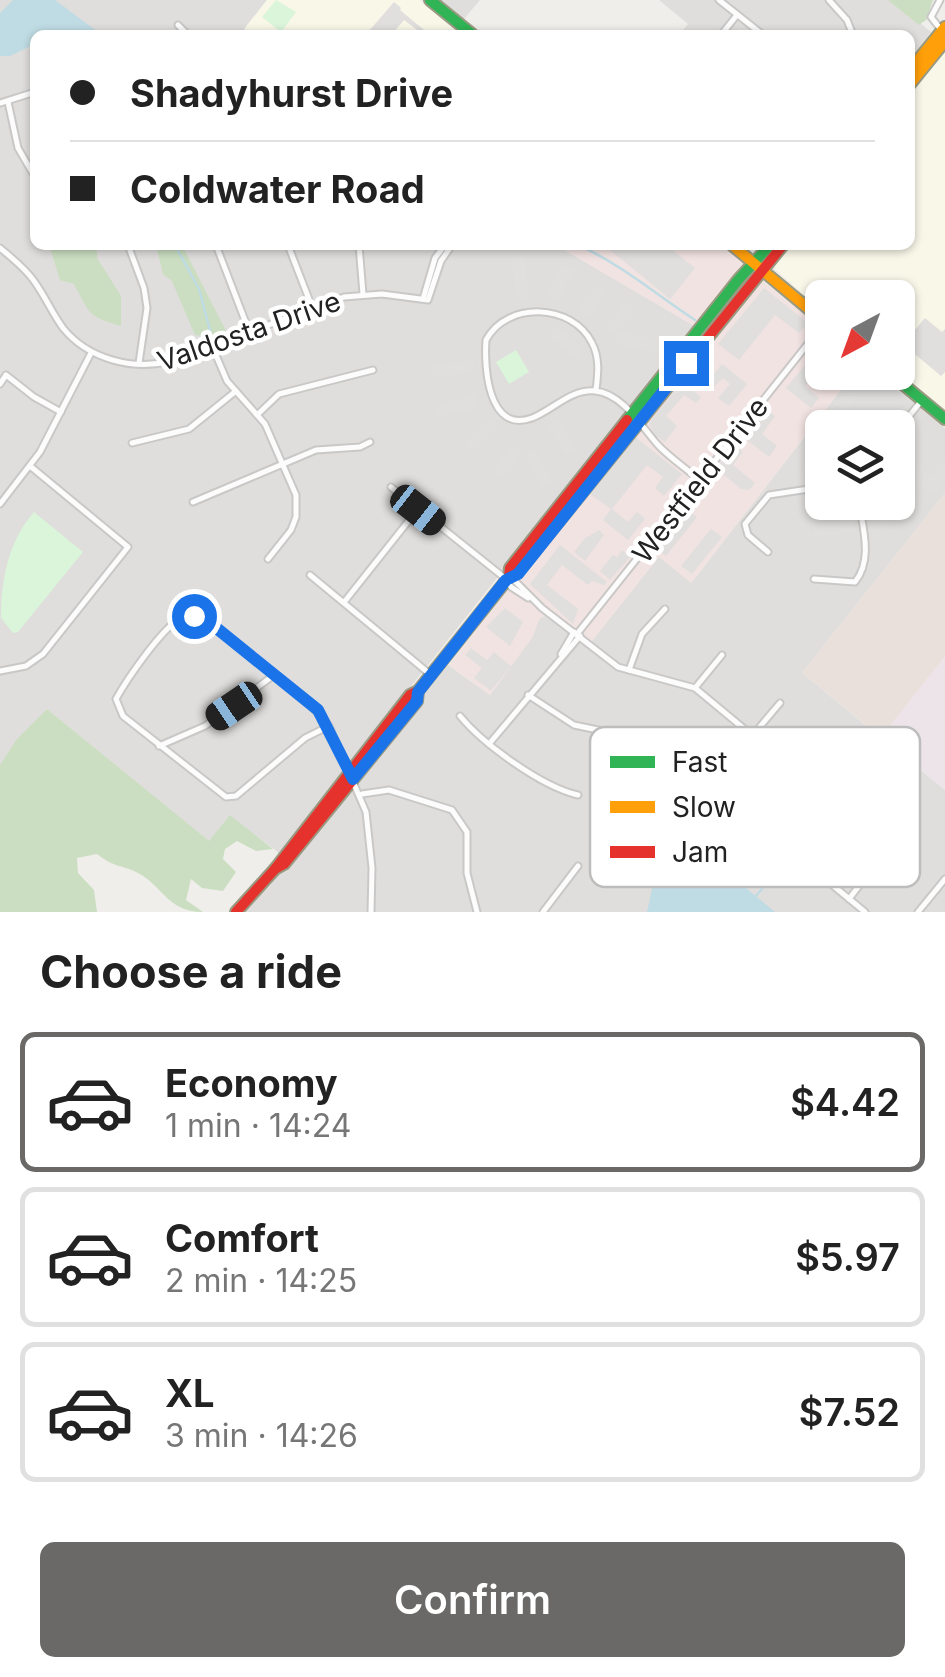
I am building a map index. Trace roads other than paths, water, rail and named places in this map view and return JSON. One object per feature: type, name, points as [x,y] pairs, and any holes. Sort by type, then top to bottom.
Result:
[{"type":"main road","points":[[430,0],[468,30]]},
{"type":"main road","points":[[915,65],[944,34]]},
{"type":"main road","points":[[915,77],[944,34]]},
{"type":"main road","points":[[738,250],[805,308]]},
{"type":"main road","points":[[242,909],[275,869],[284,864],[351,775],[417,701],[418,692],[508,578],[518,574],[767,250]]},
{"type":"main road","points":[[758,266],[777,250]]},
{"type":"main road","points":[[910,390],[945,419]]},
{"type":"street","points":[[719,0],[756,30]]},
{"type":"street","points":[[829,0],[851,30]]},
{"type":"street","points":[[940,0],[930,17],[944,34]]},
{"type":"street","points":[[725,30],[737,15]]},
{"type":"street","points":[[178,25],[183,30]]},
{"type":"street","points":[[30,94],[4,103],[18,148],[30,168]]},
{"type":"street","points":[[0,248],[32,277],[71,337],[92,352],[30,466],[0,504]]},
{"type":"street","points":[[130,250],[147,308],[139,365]]},
{"type":"street","points":[[218,250],[249,332]]},
{"type":"street","points":[[290,250],[312,307]]},
{"type":"street","points":[[359,250],[362,294]]},
{"type":"street","points":[[426,300],[435,258],[441,250]]},
{"type":"street","points":[[426,300],[440,261],[448,250]]},
{"type":"street","name":"Valdosta Drive","points":[[92,352],[139,365],[171,361],[312,307],[362,294],[426,300]]},
{"type":"street","points":[[596,390],[598,359],[593,344],[576,325],[538,310],[526,311],[495,327],[486,340],[490,396],[503,413],[512,418],[533,418],[572,395],[596,390],[614,398],[658,445],[699,480]]},
{"type":"street","name":"Westfield Drive","points":[[490,744],[805,345]]},
{"type":"street","points":[[212,346],[222,373],[270,434],[296,495],[296,517],[268,559]]},
{"type":"street","points":[[257,415],[279,394],[374,370]]},
{"type":"street","points":[[0,384],[6,376],[61,412]]},
{"type":"street","points":[[132,444],[190,429],[236,391]]},
{"type":"street","points":[[914,410],[922,400]]},
{"type":"street","points":[[193,502],[316,450],[360,447],[370,442]]},
{"type":"street","points":[[0,671],[26,666],[43,654],[128,547],[30,466]]},
{"type":"street","points":[[390,487],[516,581],[531,599],[618,666],[695,688],[741,727]]},
{"type":"street","points":[[768,552],[748,535],[746,524],[770,495],[805,490]]},
{"type":"street","points":[[345,602],[418,510]]},
{"type":"street","points":[[814,578],[855,582],[866,563],[861,520]]},
{"type":"street","points":[[310,575],[432,675]]},
{"type":"street","points":[[629,670],[642,634],[665,609]]},
{"type":"street","points":[[329,726],[305,738],[232,798],[222,795],[123,716],[116,703],[120,692],[166,632],[179,619],[189,616],[204,618],[318,710],[329,726],[361,794],[368,834],[372,912]]},
{"type":"street","points":[[695,688],[722,655]]},
{"type":"street","points":[[160,746],[205,726],[274,676]]},
{"type":"street","points":[[528,695],[574,725],[590,729]]},
{"type":"street","points":[[760,727],[780,703]]},
{"type":"street","points":[[460,716],[490,744],[562,792],[578,795]]},
{"type":"street","points":[[361,794],[389,790],[452,810],[467,832],[467,873],[478,912]]},
{"type":"street","points":[[543,912],[578,866]]},
{"type":"street","points":[[918,912],[945,879]]},
{"type":"street","points":[[836,887],[865,912]]},
{"type":"street","points":[[849,898],[858,887]]},
{"type":"water","points":[[13,0],[55,0],[95,30],[30,30],[30,46],[10,56],[0,56],[0,13]]},
{"type":"water","points":[[745,887],[775,912],[647,912],[652,889]]},
{"type":"waterway","points":[[178,250],[199,289],[211,334]]},
{"type":"waterway","points":[[589,250],[695,320]]},
{"type":"waterway","points":[[755,897],[762,889]]}]
